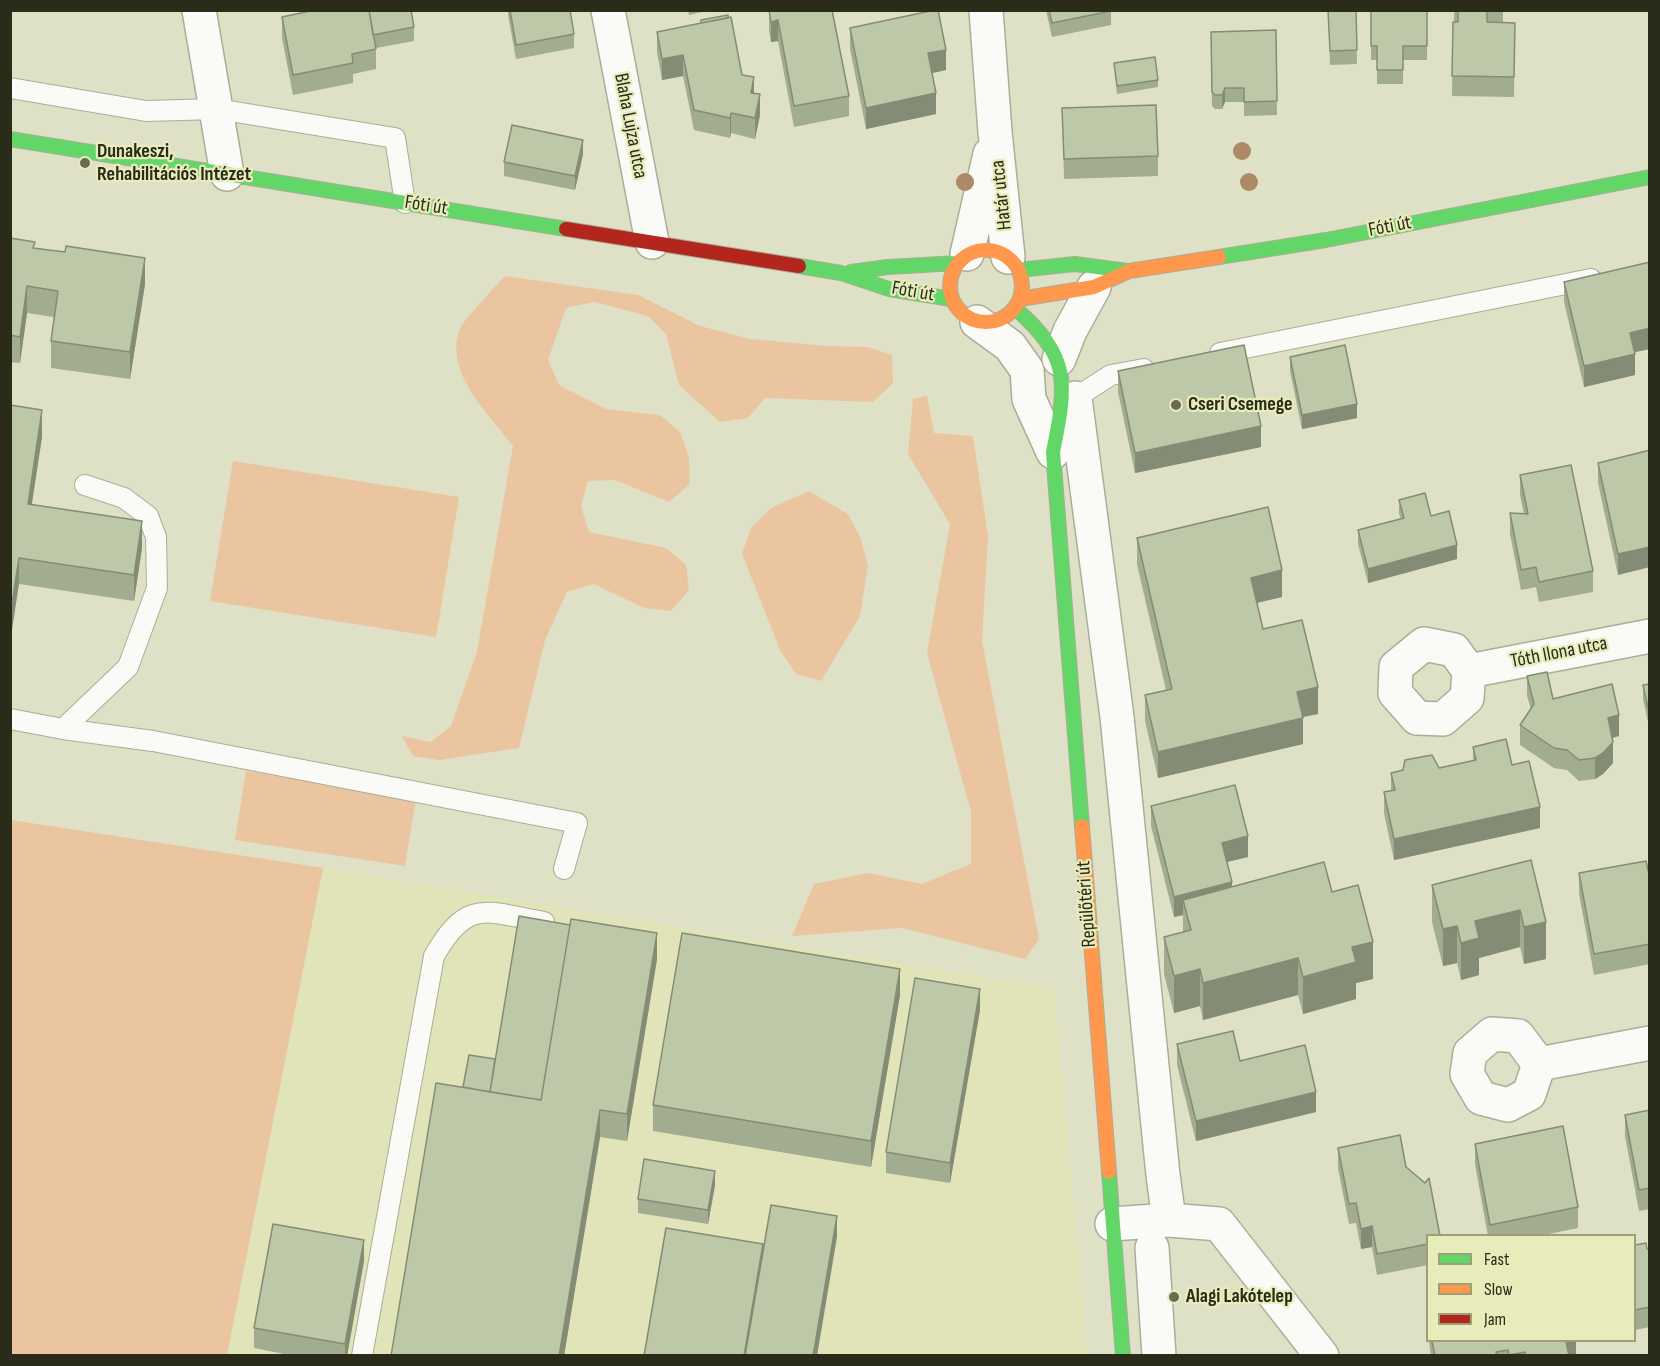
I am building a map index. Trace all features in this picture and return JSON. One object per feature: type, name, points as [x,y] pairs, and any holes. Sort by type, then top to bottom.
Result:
[{"type":"main road","name":"Fóti út","points":[[10,139],[841,273],[889,289],[951,299]]},
{"type":"main road","name":"Fóti út","points":[[963,259],[951,274],[949,286],[951,299],[966,317],[977,322],[991,322],[1005,318],[1018,303],[1094,287],[1129,272],[1314,242],[1650,177]]},
{"type":"main road","name":"Fóti út","points":[[841,273],[963,259],[981,250],[995,251],[1013,264],[1075,264],[1129,272]]},
{"type":"main road","points":[[1013,264],[1022,280],[1018,303]]},
{"type":"main road","name":"Repülőtéri út","points":[[1018,303],[1043,334],[1059,359],[1064,398],[1053,452],[1123,1356]]},
{"type":"street","points":[[200,10],[227,174]]},
{"type":"street","name":"Blaha Lujza utca","points":[[608,10],[652,243]]},
{"type":"street","name":"Határ utca","points":[[986,10],[995,132],[1013,264]]},
{"type":"street","name":"Határ utca","points":[[963,259],[995,132]]},
{"type":"street","name":"Repülőtéri út","points":[[1059,359],[1070,331],[1094,287]]},
{"type":"street","name":"Repülőtéri út","points":[[977,322],[1010,346],[1027,370],[1029,399],[1053,452]]},
{"type":"street","points":[[1075,398],[1117,717],[1169,1220]]},
{"type":"street","name":"Tóth Ilona utca","points":[[1469,671],[1650,636]]},
{"type":"street","points":[[1539,1064],[1650,1043]]},
{"type":"street","points":[[1112,1224],[1169,1220],[1219,1224],[1322,1356]]},
{"type":"street","points":[[1152,1248],[1159,1356]]},
{"type":"lane","points":[[10,88],[146,111],[217,110],[395,138],[405,203]]},
{"type":"lane","points":[[1204,356],[1614,275]]},
{"type":"lane","points":[[1075,398],[1111,375],[1158,366]]},
{"type":"lane","points":[[63,729],[128,667],[157,588],[156,537],[148,516],[124,498],[85,485]]},
{"type":"lane","points":[[10,719],[63,729],[153,741],[577,823],[564,869]]},
{"type":"lane","points":[[362,1356],[434,956],[446,935],[463,919],[481,911],[558,924]]},
{"type":"lane","points":[[1152,1248],[1169,1220]]},
{"type":"shaded area","points":[[505,276],[638,295],[700,326],[750,339],[868,347],[892,355],[893,383],[873,402],[765,398],[748,418],[720,422],[679,385],[666,334],[648,316],[594,302],[566,308],[548,360],[559,385],[606,409],[660,415],[680,432],[689,457],[690,484],[669,502],[615,480],[588,481],[581,506],[589,532],[666,548],[686,565],[689,590],[671,611],[644,608],[594,584],[567,592],[545,640],[519,748],[439,760],[413,756],[402,736],[431,742],[451,726],[477,652],[513,446],[471,392],[458,361],[456,345],[463,324]]},
{"type":"shaded area","points":[[927,396],[934,433],[973,436],[988,536],[982,641],[1039,939],[1025,959],[902,928],[792,936],[814,884],[868,873],[922,884],[971,864],[971,812],[927,653],[950,524],[908,454],[913,399]]},
{"type":"shaded area","points":[[233,461],[459,497],[436,637],[210,601]]},
{"type":"shaded area","points":[[809,491],[848,514],[860,537],[868,565],[860,616],[821,681],[796,674],[781,652],[742,554],[751,528],[771,508]]},
{"type":"shaded area","points":[[246,771],[416,798],[405,866],[235,840]]},
{"type":"shaded area","points":[[11,820],[323,868],[227,1355],[11,1355]]},
{"type":"shaded area","points":[[323,868],[1054,988],[1088,1355],[227,1356]]},
{"type":"building","points":[[315,10],[369,10],[376,49],[352,54],[353,63],[293,75],[282,17]]},
{"type":"building","points":[[369,10],[411,10],[414,27],[373,35]]},
{"type":"building","points":[[510,10],[570,10],[574,34],[516,45]]},
{"type":"building","points":[[769,10],[832,10],[849,96],[794,106],[778,20],[771,22]]},
{"type":"building","points":[[938,10],[946,50],[928,53],[936,93],[866,108],[850,28]]},
{"type":"building","points":[[1049,10],[1111,10],[1111,11],[1052,23]]},
{"type":"building","points":[[1328,10],[1356,10],[1357,50],[1330,51]]},
{"type":"building","points":[[1371,10],[1427,10],[1427,46],[1403,46],[1403,70],[1377,70],[1377,46],[1371,46]]},
{"type":"building","points":[[1458,10],[1487,10],[1487,22],[1515,23],[1514,77],[1452,76],[1453,22],[1458,22]]},
{"type":"building","points":[[728,15],[728,18],[701,23],[701,20]]},
{"type":"building","points":[[731,17],[742,75],[754,77],[751,93],[760,94],[755,118],[731,113],[730,118],[694,110],[683,55],[662,59],[657,32]]},
{"type":"building","points":[[1276,30],[1277,101],[1244,102],[1244,88],[1225,88],[1222,95],[1215,95],[1212,92],[1211,32]]},
{"type":"building","points":[[1155,57],[1158,80],[1117,86],[1114,63]]},
{"type":"building","points":[[1156,105],[1158,156],[1064,159],[1062,108]]},
{"type":"building","points":[[512,125],[583,140],[575,176],[504,162]]},
{"type":"building","points":[[10,238],[35,242],[33,248],[65,252],[66,246],[145,258],[130,352],[51,341],[58,291],[27,286],[20,337],[10,335]]},
{"type":"building","points":[[1650,262],[1650,328],[1630,333],[1635,354],[1584,366],[1564,282]]},
{"type":"building","points":[[1244,345],[1261,426],[1135,453],[1118,371]]},
{"type":"building","points":[[1345,345],[1357,404],[1302,415],[1290,357]]},
{"type":"building","points":[[10,405],[42,410],[28,504],[142,521],[134,575],[19,558],[10,616]]},
{"type":"building","points":[[1650,450],[1650,547],[1618,554],[1598,463]]},
{"type":"building","points":[[1571,465],[1593,571],[1539,582],[1536,567],[1521,570],[1510,513],[1528,514],[1520,475]]},
{"type":"building","points":[[1425,493],[1431,516],[1449,511],[1457,545],[1368,569],[1358,530],[1404,518],[1399,500]]},
{"type":"building","points":[[1268,507],[1282,570],[1251,578],[1263,629],[1302,620],[1318,687],[1297,692],[1303,718],[1158,752],[1145,695],[1172,689],[1137,538]]},
{"type":"building","points":[[1547,672],[1553,699],[1612,684],[1619,715],[1608,718],[1613,742],[1595,758],[1579,760],[1567,750],[1554,748],[1520,725],[1534,704],[1527,676]]},
{"type":"building","points":[[1650,684],[1650,717],[1643,685]]},
{"type":"building","points":[[1506,739],[1512,765],[1529,761],[1540,807],[1394,839],[1384,792],[1395,790],[1391,773],[1403,770],[1405,760],[1432,755],[1439,768],[1476,760],[1473,747]]},
{"type":"building","points":[[1235,785],[1248,836],[1222,843],[1232,882],[1174,897],[1151,806]]},
{"type":"building","points":[[1531,860],[1546,922],[1524,927],[1520,910],[1475,921],[1479,938],[1461,943],[1457,926],[1443,929],[1432,885]]},
{"type":"building","points":[[1646,861],[1650,879],[1650,944],[1594,954],[1579,873]]},
{"type":"building","points":[[1324,862],[1332,892],[1358,885],[1373,942],[1352,947],[1356,962],[1303,977],[1298,958],[1203,983],[1200,969],[1174,976],[1164,937],[1191,930],[1183,900]]},
{"type":"building","points":[[519,916],[570,925],[541,1100],[490,1092]]},
{"type":"building","points":[[571,919],[657,933],[627,1114],[600,1110],[559,1356],[391,1356],[436,1083],[541,1100]]},
{"type":"building","points":[[682,933],[900,969],[871,1141],[653,1105]]},
{"type":"building","points":[[915,978],[980,989],[950,1163],[886,1152]]},
{"type":"building","points":[[1233,1031],[1240,1061],[1305,1045],[1316,1092],[1196,1121],[1177,1044]]},
{"type":"building","points":[[469,1055],[495,1059],[490,1092],[463,1087]]},
{"type":"building","points":[[1650,1110],[1650,1188],[1639,1190],[1625,1115]]},
{"type":"building","points":[[1563,1126],[1578,1207],[1490,1225],[1475,1144]]},
{"type":"building","points":[[1400,1135],[1406,1167],[1425,1183],[1429,1178],[1440,1234],[1426,1234],[1426,1244],[1377,1254],[1372,1226],[1361,1229],[1356,1203],[1349,1204],[1338,1148]]},
{"type":"building","points":[[644,1159],[715,1171],[708,1210],[638,1199]]},
{"type":"building","points":[[771,1205],[837,1216],[813,1356],[745,1356]]},
{"type":"building","points":[[273,1224],[364,1240],[345,1344],[254,1328]]},
{"type":"building","points":[[666,1228],[763,1244],[744,1356],[644,1356]]},
{"type":"building","points":[[1646,1243],[1647,1249],[1650,1249],[1650,1307],[1636,1310],[1636,1245]]},
{"type":"building","points":[[1432,1342],[1566,1342],[1569,1356],[1526,1356],[1525,1352],[1509,1355],[1508,1350],[1496,1352],[1497,1356],[1435,1356]]},
{"type":"traffic: fast","points":[[10,139],[566,229]]},
{"type":"traffic: fast","points":[[1219,257],[1326,240],[1650,177]]},
{"type":"traffic: fast","points":[[851,272],[888,267],[958,263]]},
{"type":"traffic: fast","points":[[1019,270],[1075,264],[1127,271]]},
{"type":"traffic: fast","points":[[799,266],[841,273],[889,289],[951,299]]},
{"type":"traffic: fast","points":[[1015,308],[1047,341],[1060,372],[1061,407],[1053,452],[1082,826]]},
{"type":"traffic: fast","points":[[1109,1172],[1123,1356]]},
{"type":"traffic: slow","points":[[979,250],[993,250],[1012,260],[1022,279],[1022,286],[1022,293],[1012,312],[993,322],[979,322],[960,312],[950,293],[950,279],[960,260],[979,250]]},
{"type":"traffic: slow","points":[[1020,299],[1094,287],[1129,271],[1219,257]]},
{"type":"traffic: slow","points":[[1082,826],[1109,1172]]},
{"type":"traffic: jam","points":[[566,229],[799,266]]},
{"type":"place","name":"Dunakeszi, Rehabilitációs Intézet","points":[[85,163]]},
{"type":"place","name":"Cseri Csemege","points":[[1176,405]]},
{"type":"place","name":"Alagi Lakótelep","points":[[1174,1297]]}]
